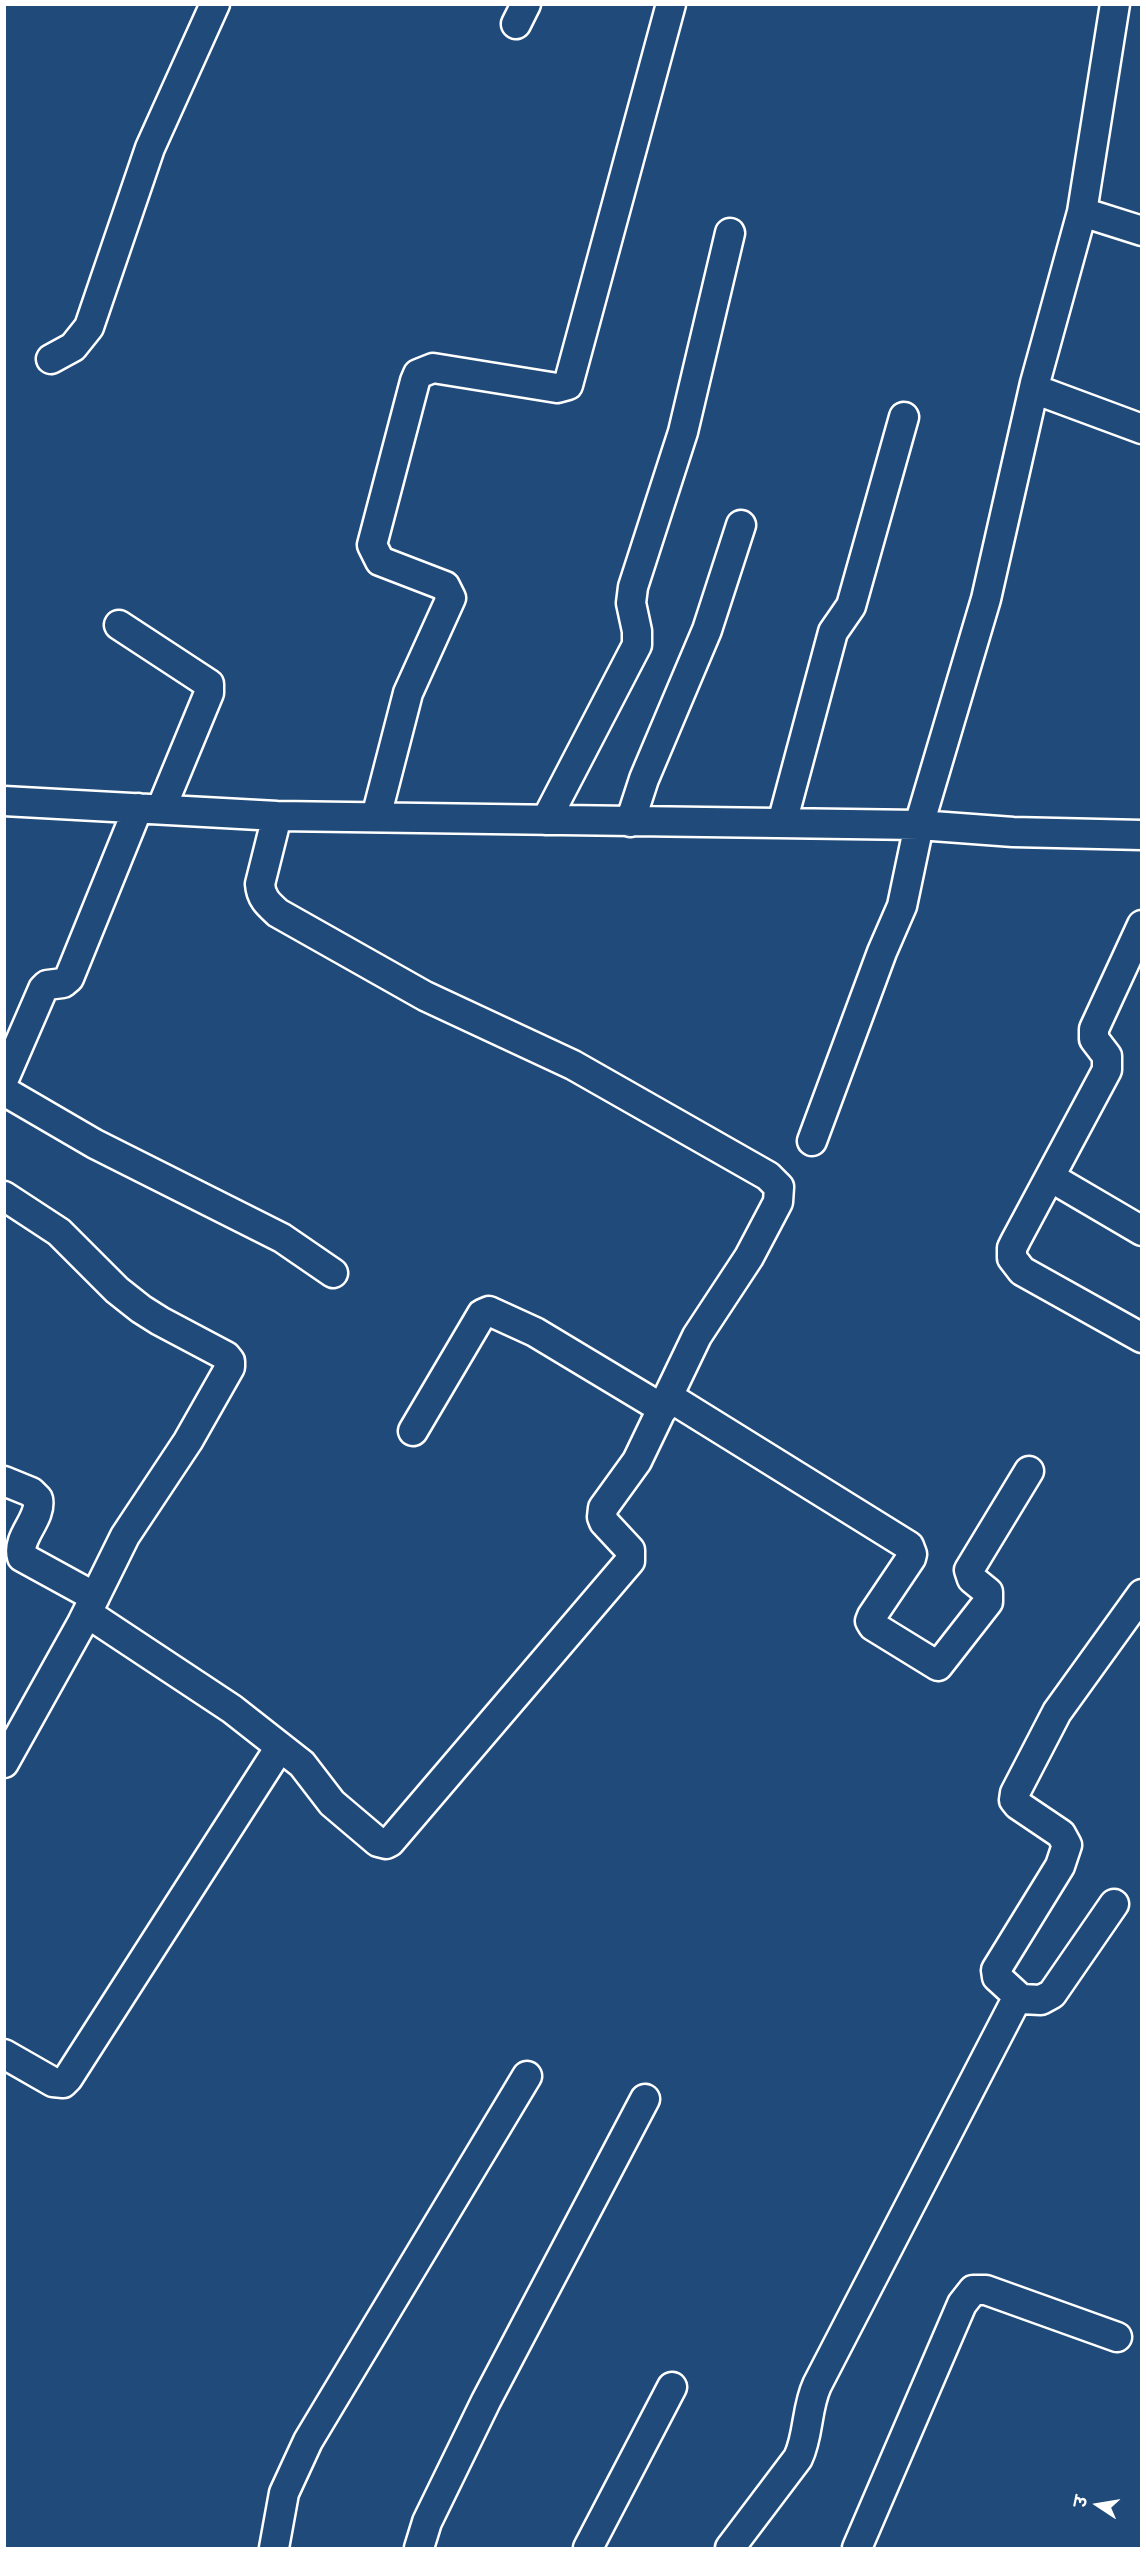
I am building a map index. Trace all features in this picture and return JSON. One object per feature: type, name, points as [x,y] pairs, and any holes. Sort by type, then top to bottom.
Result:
[{"type":"street","points":[[51,358],[73,347],[89,327],[150,148],[215,4]]},
{"type":"street","points":[[376,817],[408,693],[451,598],[445,586],[380,561],[372,545],[414,381],[418,374],[433,368],[557,388],[568,385],[671,4]]},
{"type":"street","points":[[812,1141],[882,952],[902,906],[919,825],[986,599],[1034,389],[1082,212],[1115,4]]},
{"type":"street","points":[[1082,212],[1142,231]]},
{"type":"street","points":[[546,820],[637,645],[637,631],[631,603],[633,587],[683,432],[730,233]]},
{"type":"street","points":[[1034,389],[1142,429]]},
{"type":"street","points":[[782,823],[833,632],[851,606],[904,417]]},
{"type":"street","points":[[630,822],[644,779],[707,630],[741,525]]},
{"type":"street","points":[[4,1079],[43,989],[50,984],[63,983],[69,978],[149,809],[209,693],[209,684],[119,624]]},
{"type":"street","points":[[4,801],[277,816],[919,825],[1013,832],[1142,835]]},
{"type":"street","points":[[4,1481],[32,1492],[38,1499],[38,1508],[21,1547],[22,1557],[232,1709],[314,1777],[332,1803],[378,1842],[386,1844],[394,1839],[630,1561],[630,1550],[604,1522],[602,1513],[637,1461],[697,1336],[749,1257],[778,1202],[779,1191],[775,1182],[768,1176],[573,1065],[425,996],[278,913],[267,904],[261,893],[260,884],[277,816]]},
{"type":"street","points":[[1142,925],[1094,1029],[1094,1039],[1107,1056],[1107,1070],[1012,1248],[1014,1264],[1022,1271],[1142,1338]]},
{"type":"street","points":[[4,1091],[94,1144],[282,1238],[333,1273]]},
{"type":"street","points":[[1050,1177],[1142,1231]]},
{"type":"street","points":[[4,1196],[59,1232],[117,1290],[141,1309],[230,1360],[228,1373],[208,1410],[125,1536],[91,1605],[4,1763]]},
{"type":"street","points":[[413,1431],[482,1314],[489,1311],[535,1332],[666,1403],[909,1546],[911,1558],[870,1622],[938,1666],[988,1602],[988,1592],[972,1579],[969,1570],[1029,1471]]},
{"type":"street","points":[[1021,1999],[997,1977],[996,1970],[1060,1866],[1067,1845],[1061,1834],[1018,1806],[1014,1800],[1015,1793],[1057,1712],[1142,1594]]},
{"type":"street","points":[[4,2054],[53,2082],[63,2083],[68,2079],[280,1747]]},
{"type":"street","points":[[730,2548],[798,2458],[804,2441],[810,2399],[1014,2004],[1021,1999],[1041,2000],[1052,1994],[1114,1904]]},
{"type":"street","points":[[274,2548],[284,2493],[308,2440],[527,2076]]},
{"type":"street","points":[[419,2548],[427,2522],[486,2401],[645,2099]]},
{"type":"street","points":[[856,2548],[962,2304],[974,2290],[986,2290],[1117,2337]]},
{"type":"street","points":[[588,2548],[672,2387]]}]
